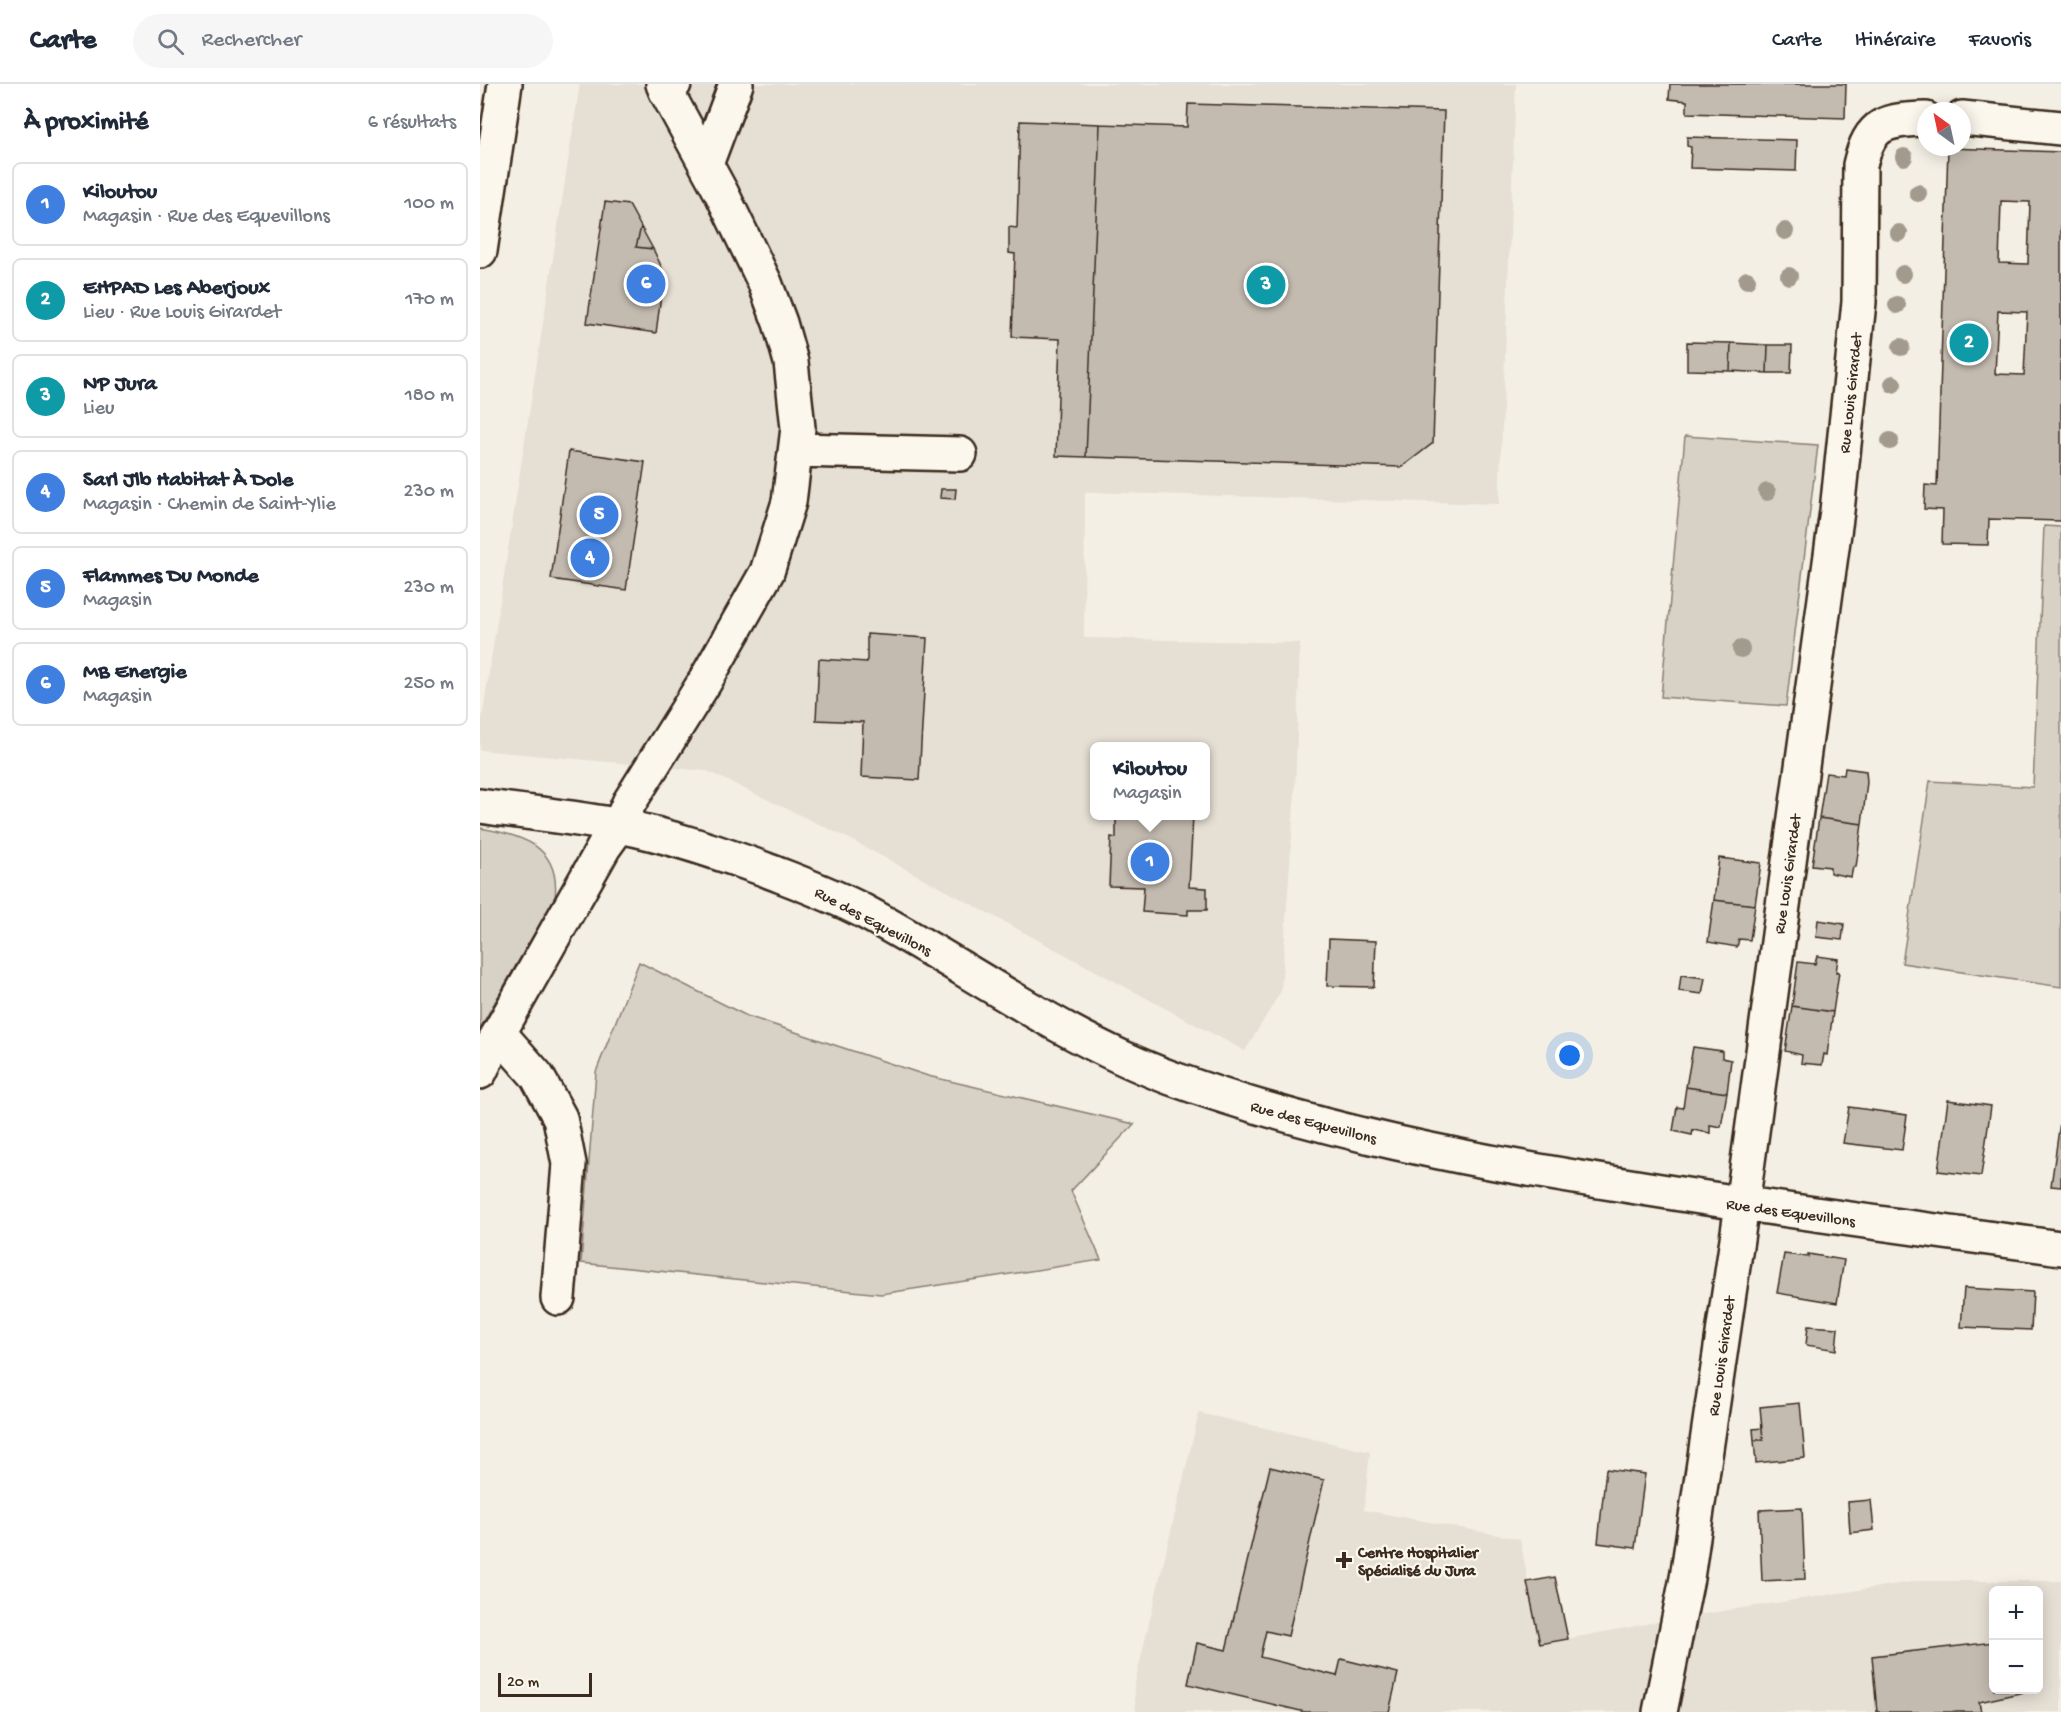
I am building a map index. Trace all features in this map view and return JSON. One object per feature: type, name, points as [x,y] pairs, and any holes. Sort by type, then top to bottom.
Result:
[{"type":"street","points":[[480,251],[505,84]]},
{"type":"street","points":[[706,164],[736,84]]},
{"type":"street","points":[[480,1072],[499,1033],[604,847],[619,826],[629,803],[704,683],[767,572],[789,501],[798,428],[791,362],[780,323],[760,273],[668,86]]},
{"type":"street","name":"Rue Louis Girardet","points":[[1660,1712],[1687,1578],[1742,1205],[1838,500],[1859,302],[1860,165],[1865,144],[1875,131],[1889,121],[1917,119]]},
{"type":"street","points":[[1971,119],[2061,128]]},
{"type":"street","points":[[796,450],[960,454]]},
{"type":"street","name":"Rue des Equevillons","points":[[480,806],[619,826],[704,847],[813,887],[862,911],[1080,1036],[1165,1076],[1330,1127],[1438,1152],[1572,1177],[1742,1205],[2061,1248]]},
{"type":"street","points":[[499,1033],[537,1076],[560,1118],[569,1164],[558,1298]]},
{"type":"shaded area","points":[[580,84],[1516,84],[1499,504],[1085,492],[1084,638],[1300,643],[1295,791],[1281,991],[1245,1051],[846,837],[707,771],[480,750],[480,731]]},
{"type":"shaded area","points":[[1685,436],[1818,445],[1786,706],[1661,697]]},
{"type":"shaded area","points":[[2044,526],[2061,527],[2061,987],[1902,963],[1930,781],[2033,787]]},
{"type":"shaded area","points":[[480,828],[510,835],[536,846],[552,866],[555,898],[480,1028]]},
{"type":"shaded area","points":[[639,962],[747,1016],[928,1076],[1134,1124],[1071,1191],[1101,1260],[881,1294],[581,1263],[596,1072]]},
{"type":"shaded area","name":"Centre Hospitalier Spécialisé du Jura","points":[[1199,1413],[1370,1452],[1364,1510],[1520,1539],[1540,1644],[1678,1618],[1918,1581],[2061,1581],[2061,1712],[1136,1712],[1134,1687]]},
{"type":"building","points":[[1670,84],[1846,84],[1845,118],[1687,113],[1687,101],[1669,99]]},
{"type":"building","points":[[1188,104],[1444,111],[1433,443],[1402,467],[1086,457],[1100,124],[1187,127]]},
{"type":"building","points":[[1020,121],[1100,124],[1086,457],[1056,456],[1060,339],[1012,337],[1015,254],[1009,253],[1009,227],[1017,228]]},
{"type":"building","points":[[1687,137],[1797,140],[1796,171],[1690,168],[1691,147],[1687,146]]},
{"type":"building","points":[[1971,149],[2061,152],[2061,521],[1989,519],[1988,545],[1942,544],[1943,510],[1924,509],[1925,485],[1937,486],[1948,156],[1971,156]],"holes":[[[2001,201],[2030,202],[2028,264],[1999,263]],[[1998,311],[2027,312],[2024,375],[1995,374]]]},
{"type":"building","points":[[605,202],[629,205],[641,227],[636,247],[653,249],[664,272],[656,333],[587,323]]},
{"type":"building","points":[[641,227],[653,249],[636,247]]},
{"type":"building","points":[[1687,342],[1731,343],[1730,371],[1687,370]]},
{"type":"building","points":[[1731,343],[1768,345],[1767,373],[1730,371]]},
{"type":"building","points":[[1768,345],[1792,345],[1791,373],[1767,373]]},
{"type":"building","points":[[569,451],[645,462],[626,590],[551,579]]},
{"type":"building","points":[[941,489],[956,489],[955,499],[940,498]]},
{"type":"building","points":[[867,634],[927,638],[919,780],[861,777],[863,722],[816,720],[819,659],[867,662]]},
{"type":"building","points":[[1845,768],[1866,771],[1867,782],[1862,824],[1819,818],[1826,773],[1844,775]]},
{"type":"building","points":[[1819,818],[1862,824],[1856,867],[1853,867],[1851,877],[1830,873],[1830,867],[1812,865]]},
{"type":"building","points":[[1116,820],[1193,820],[1189,887],[1207,888],[1207,910],[1188,910],[1188,915],[1142,912],[1144,887],[1109,886],[1111,837],[1116,838]]},
{"type":"building","points":[[1719,858],[1761,863],[1755,905],[1714,900]]},
{"type":"building","points":[[1714,900],[1755,905],[1750,940],[1739,939],[1737,947],[1708,942]]},
{"type":"building","points":[[1818,920],[1844,924],[1842,940],[1816,937]]},
{"type":"building","points":[[1329,939],[1376,941],[1374,987],[1327,986]]},
{"type":"building","points":[[1817,956],[1838,959],[1836,972],[1839,972],[1833,1012],[1792,1006],[1798,962],[1815,964]]},
{"type":"building","points":[[1681,975],[1705,978],[1702,994],[1679,991]]},
{"type":"building","points":[[1792,1006],[1833,1012],[1827,1055],[1824,1054],[1822,1065],[1801,1063],[1802,1055],[1785,1051]]},
{"type":"building","points":[[1693,1047],[1722,1051],[1722,1058],[1731,1060],[1727,1093],[1686,1087]]},
{"type":"building","points":[[1686,1087],[1727,1093],[1721,1127],[1710,1125],[1710,1133],[1693,1130],[1692,1135],[1673,1131],[1677,1107],[1683,1108]]},
{"type":"building","points":[[1948,1100],[1991,1106],[1981,1176],[1938,1171]]},
{"type":"building","points":[[1849,1107],[1907,1115],[1902,1150],[1843,1143]]},
{"type":"building","points":[[2061,1115],[2061,1187],[2051,1186]]},
{"type":"building","points":[[1784,1254],[1808,1257],[1808,1254],[1844,1260],[1837,1303],[1777,1293]]},
{"type":"building","points":[[1964,1288],[2033,1292],[2031,1330],[1961,1327]]},
{"type":"building","points":[[1808,1326],[1838,1328],[1836,1350],[1806,1345]]},
{"type":"building","points":[[1800,1403],[1805,1458],[1756,1463],[1754,1440],[1763,1440],[1760,1407]]},
{"type":"building","points":[[1762,1428],[1763,1440],[1754,1440],[1753,1429]]},
{"type":"building","points":[[1270,1467],[1324,1480],[1288,1636],[1266,1631],[1260,1657],[1337,1676],[1341,1659],[1398,1673],[1389,1712],[1305,1712],[1188,1684],[1197,1643],[1226,1650]]},
{"type":"building","points":[[1606,1469],[1645,1474],[1635,1548],[1598,1543]]},
{"type":"building","points":[[1871,1500],[1874,1530],[1850,1533],[1848,1502]]},
{"type":"building","points":[[1802,1508],[1805,1579],[1762,1581],[1759,1510]]},
{"type":"building","points":[[1555,1577],[1568,1639],[1540,1644],[1527,1582]]},
{"type":"building","points":[[1989,1643],[1989,1694],[2015,1694],[1979,1702],[1981,1712],[1877,1712],[1872,1656]]},
{"type":"place","name":"MB Energie","points":[[646,284]]},
{"type":"place","name":"NP Jura","points":[[1266,285]]},
{"type":"place","name":"EHPAD Les Aberjoux","points":[[1969,343]]},
{"type":"place","name":"Flammes Du Monde","points":[[599,515]]},
{"type":"place","name":"Sarl Jlb Habitat À Dole","points":[[590,558]]},
{"type":"place","name":"Kiloutou","points":[[1150,862]]},
{"type":"place","name":"Centre Hospitalier Spécialisé du Jura","points":[[1344,1560]]}]
